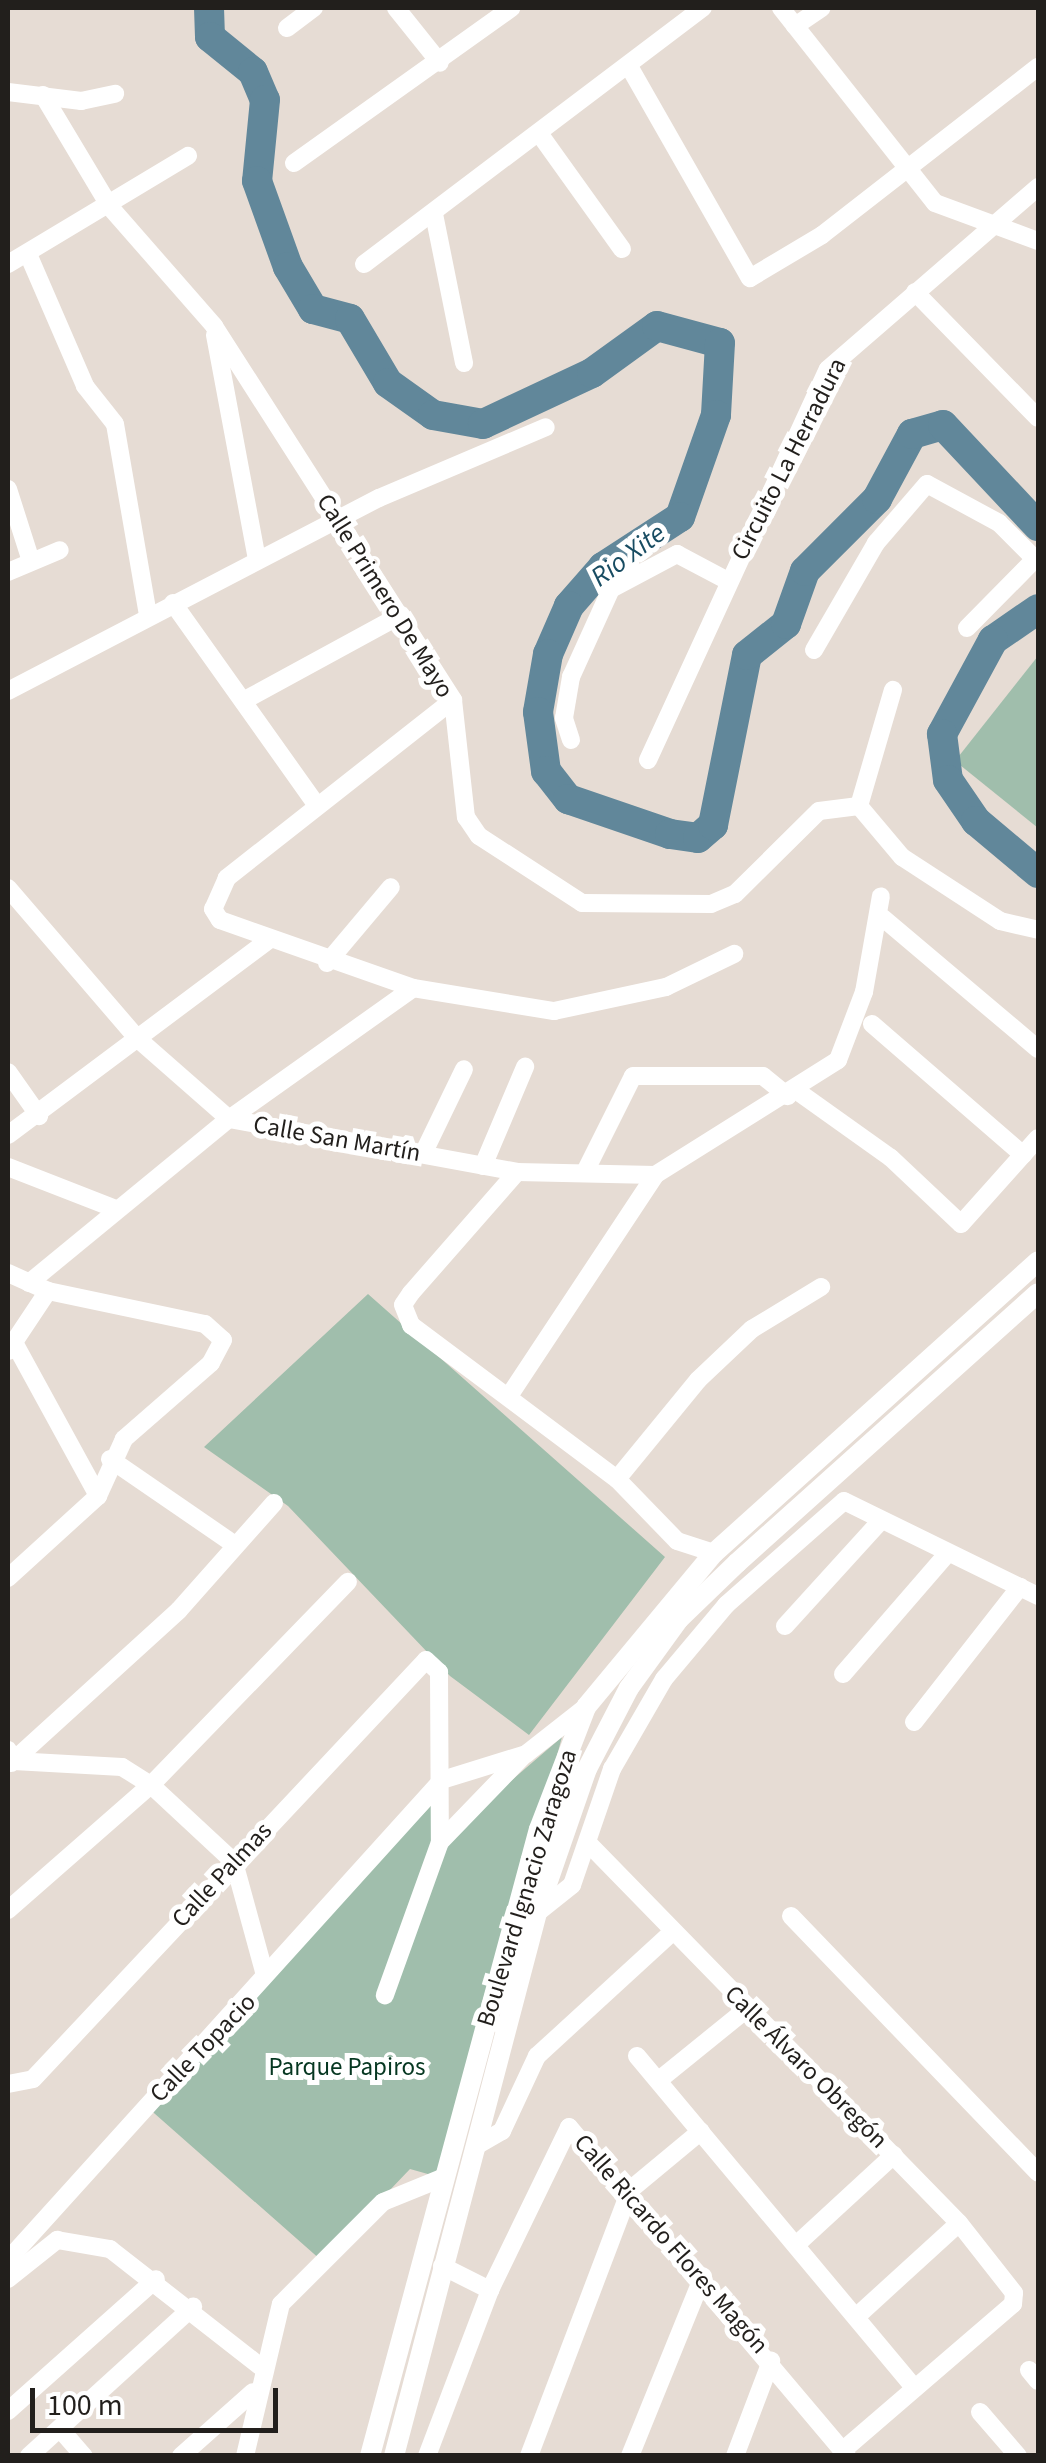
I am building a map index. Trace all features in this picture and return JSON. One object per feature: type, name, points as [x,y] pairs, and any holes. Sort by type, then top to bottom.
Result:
[{"type":"main road","name":"Boulevard Ignacio Zaragoza","points":[[370,2456],[442,2178],[540,1829],[586,1707],[714,1553],[1038,1261]]},
{"type":"main road","name":"Boulevard Ignacio Zaragoza","points":[[394,2456],[538,1913],[587,1769],[679,1618],[1038,1294]]},
{"type":"street","points":[[287,28],[314,8]]},
{"type":"street","points":[[396,8],[440,63]]},
{"type":"street","points":[[294,163],[440,63],[511,8]]},
{"type":"street","points":[[364,264],[541,136],[703,8]]},
{"type":"street","points":[[781,8],[908,171],[953,217],[1038,241]]},
{"type":"street","points":[[795,26],[822,8]]},
{"type":"street","points":[[630,68],[750,278],[908,171],[1038,67]]},
{"type":"street","points":[[8,92],[114,94]]},
{"type":"street","name":"Calle Primero De Mayo","points":[[43,95],[110,207],[214,326],[453,700],[470,827],[582,903],[712,904],[735,894],[819,811],[859,806]]},
{"type":"street","points":[[541,136],[622,249]]},
{"type":"street","points":[[8,264],[110,207],[125,188],[188,156]]},
{"type":"street","name":"Circuito La Herradura","points":[[648,760],[828,369],[1038,188]]},
{"type":"street","points":[[434,214],[464,363]]},
{"type":"street","points":[[28,254],[84,386],[115,424],[148,616]]},
{"type":"street","points":[[915,292],[1038,415]]},
{"type":"street","points":[[214,326],[257,560]]},
{"type":"street","points":[[8,691],[337,519],[546,427]]},
{"type":"street","points":[[814,650],[876,543],[927,484],[1000,523],[1037,560],[967,628]]},
{"type":"street","points":[[8,489],[32,561]]},
{"type":"street","points":[[8,572],[60,550]]},
{"type":"street","name":"Circuito La Herradura","points":[[571,740],[564,718],[571,677],[611,589],[677,554],[728,581]]},
{"type":"street","points":[[173,603],[317,806]]},
{"type":"street","points":[[244,701],[401,615]]},
{"type":"street","points":[[893,690],[859,806],[902,857],[1000,921],[1038,930]]},
{"type":"street","points":[[453,700],[227,878],[214,909],[269,940],[327,963],[414,988],[554,1011],[666,987],[734,954]]},
{"type":"street","points":[[327,963],[391,887]]},
{"type":"street","name":"Calle San Martín","points":[[8,888],[138,1039],[229,1120],[517,1172],[655,1175]]},
{"type":"street","points":[[838,1060],[882,918],[881,896]]},
{"type":"street","points":[[882,918],[1038,1049]]},
{"type":"street","points":[[8,1135],[39,1116],[269,940]]},
{"type":"street","points":[[29,1282],[229,1120],[414,988]]},
{"type":"street","points":[[509,1396],[655,1175],[792,1093],[838,1060],[868,1031],[1023,1155]]},
{"type":"street","points":[[483,1166],[526,1067]]},
{"type":"street","points":[[423,1154],[464,1069]]},
{"type":"street","points":[[8,1072],[39,1116]]},
{"type":"street","points":[[586,1172],[633,1076],[762,1076],[891,1158],[960,1224],[1038,1138]]},
{"type":"street","points":[[8,1167],[116,1209]]},
{"type":"street","points":[[517,1172],[403,1306],[411,1325],[617,1479],[677,1541],[714,1553]]},
{"type":"street","points":[[8,1273],[48,1291],[205,1324],[223,1340],[110,1460],[98,1496],[8,1578]]},
{"type":"street","points":[[617,1479],[698,1380],[752,1329],[822,1287]]},
{"type":"street","points":[[48,1291],[12,1349],[98,1496]]},
{"type":"street","points":[[110,1460],[235,1545]]},
{"type":"street","points":[[538,1913],[569,1889],[612,1769],[664,1679],[726,1605],[848,1500],[876,1525],[1038,1596]]},
{"type":"street","points":[[10,1759],[274,1504]]},
{"type":"street","points":[[785,1626],[876,1525]]},
{"type":"street","points":[[843,1674],[946,1555]]},
{"type":"street","points":[[8,1910],[151,1785],[348,1582]]},
{"type":"street","points":[[914,1722],[1020,1587]]},
{"type":"street","name":"Calle Palmas","points":[[11,2086],[34,2079],[426,1660],[439,1672],[442,1780]]},
{"type":"street","points":[[440,1842],[526,1754],[586,1707]]},
{"type":"street","points":[[386,1994],[440,1842],[442,1780],[526,1754]]},
{"type":"street","points":[[10,1759],[89,1760],[151,1785],[234,1862],[264,1972]]},
{"type":"street","name":"Calle Topacio","points":[[10,2251],[254,1998],[264,1972],[442,1780]]},
{"type":"street","name":"Calle Álvaro Obregón","points":[[588,1843],[670,1934],[959,2223],[1016,2298],[915,2388]]},
{"type":"street","points":[[790,1916],[1038,2172]]},
{"type":"street","points":[[476,2146],[502,2131],[537,2056],[670,1934]]},
{"type":"street","points":[[659,2080],[748,2008]]},
{"type":"street","points":[[638,2056],[915,2388],[845,2453]]},
{"type":"street","name":"Calle Ricardo Flores Magón","points":[[427,2456],[490,2290],[569,2127],[630,2190],[845,2453]]},
{"type":"street","points":[[529,2456],[630,2190],[701,2130]]},
{"type":"street","points":[[796,2244],[894,2155]]},
{"type":"street","points":[[245,2456],[260,2366],[281,2304],[383,2202],[442,2178]]},
{"type":"street","points":[[856,2317],[959,2223]]},
{"type":"street","points":[[8,2279],[40,2246],[71,2238],[123,2255],[192,2307],[260,2366]]},
{"type":"street","points":[[442,2266],[490,2290]]},
{"type":"street","points":[[630,2456],[702,2276]]},
{"type":"street","points":[[8,2411],[156,2280]]},
{"type":"street","points":[[29,2456],[192,2307]]},
{"type":"street","points":[[735,2456],[770,2360]]},
{"type":"street","points":[[181,2456],[254,2392]]},
{"type":"street","points":[[980,2412],[1018,2456]]},
{"type":"street","points":[[61,2430],[84,2456]]},
{"type":"green space","points":[[1038,656],[1038,828],[955,761]]},
{"type":"green space","points":[[368,1294],[665,1557],[529,1735],[450,1676],[288,1506],[204,1447]]},
{"type":"green space","name":"Parque Papiros","points":[[562,1737],[442,2178],[410,2169],[322,2261],[146,2106],[442,1794],[441,1841]]},
{"type":"waterway","name":"Rio Xite","points":[[209,8],[210,37],[253,72],[265,100],[257,181],[288,267],[313,309],[350,319],[388,383],[433,415],[483,424],[592,373],[657,326],[720,343],[716,415],[680,517],[603,567],[569,606],[548,654],[538,712],[546,771],[568,799],[670,834],[698,838],[713,825],[747,655],[786,624],[805,571],[877,499],[912,434],[943,425],[1038,526]]},
{"type":"waterway","name":"Rio Xite","points":[[1038,609],[993,640],[942,734],[948,780],[976,821],[1038,873]]}]
